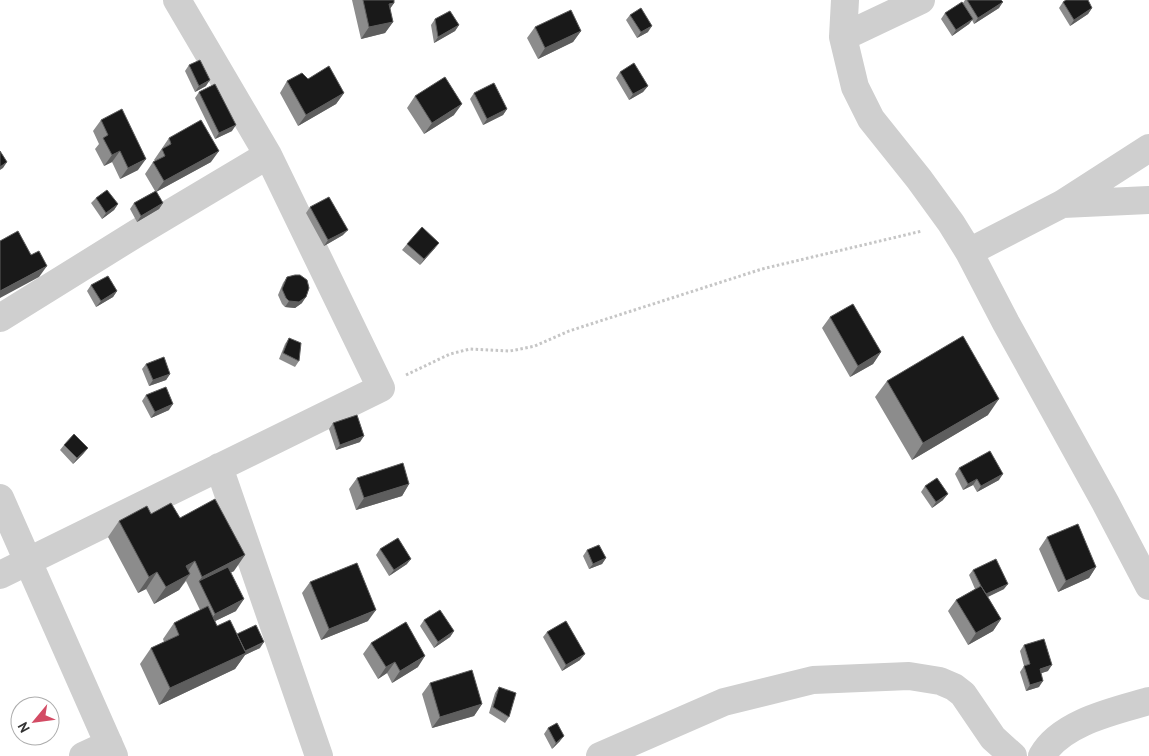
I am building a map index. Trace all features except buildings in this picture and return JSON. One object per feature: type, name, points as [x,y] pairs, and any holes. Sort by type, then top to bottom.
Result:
[{"type":"street","points":[[0,575],[381,388],[268,155],[177,0]]},
{"type":"street","points":[[845,0],[843,37],[855,87],[871,119],[919,179],[969,252],[1149,586]]},
{"type":"street","points":[[843,37],[921,0]]},
{"type":"street","points":[[969,252],[1062,204],[1149,148]]},
{"type":"street","points":[[0,318],[268,155]]},
{"type":"street","points":[[1062,204],[1149,200]]},
{"type":"street","points":[[219,468],[319,756]]},
{"type":"street","points":[[0,498],[112,750],[83,756]]},
{"type":"street","points":[[600,756],[724,702],[813,680],[910,676],[940,681],[954,686],[963,694],[993,738],[1013,756]]},
{"type":"street","points":[[1042,756],[1046,749],[1061,736],[1080,724],[1102,715],[1149,701]]},
{"type":"path","points":[[381,388],[450,354],[470,349],[510,350],[535,346],[569,331],[762,269],[951,224]]}]
